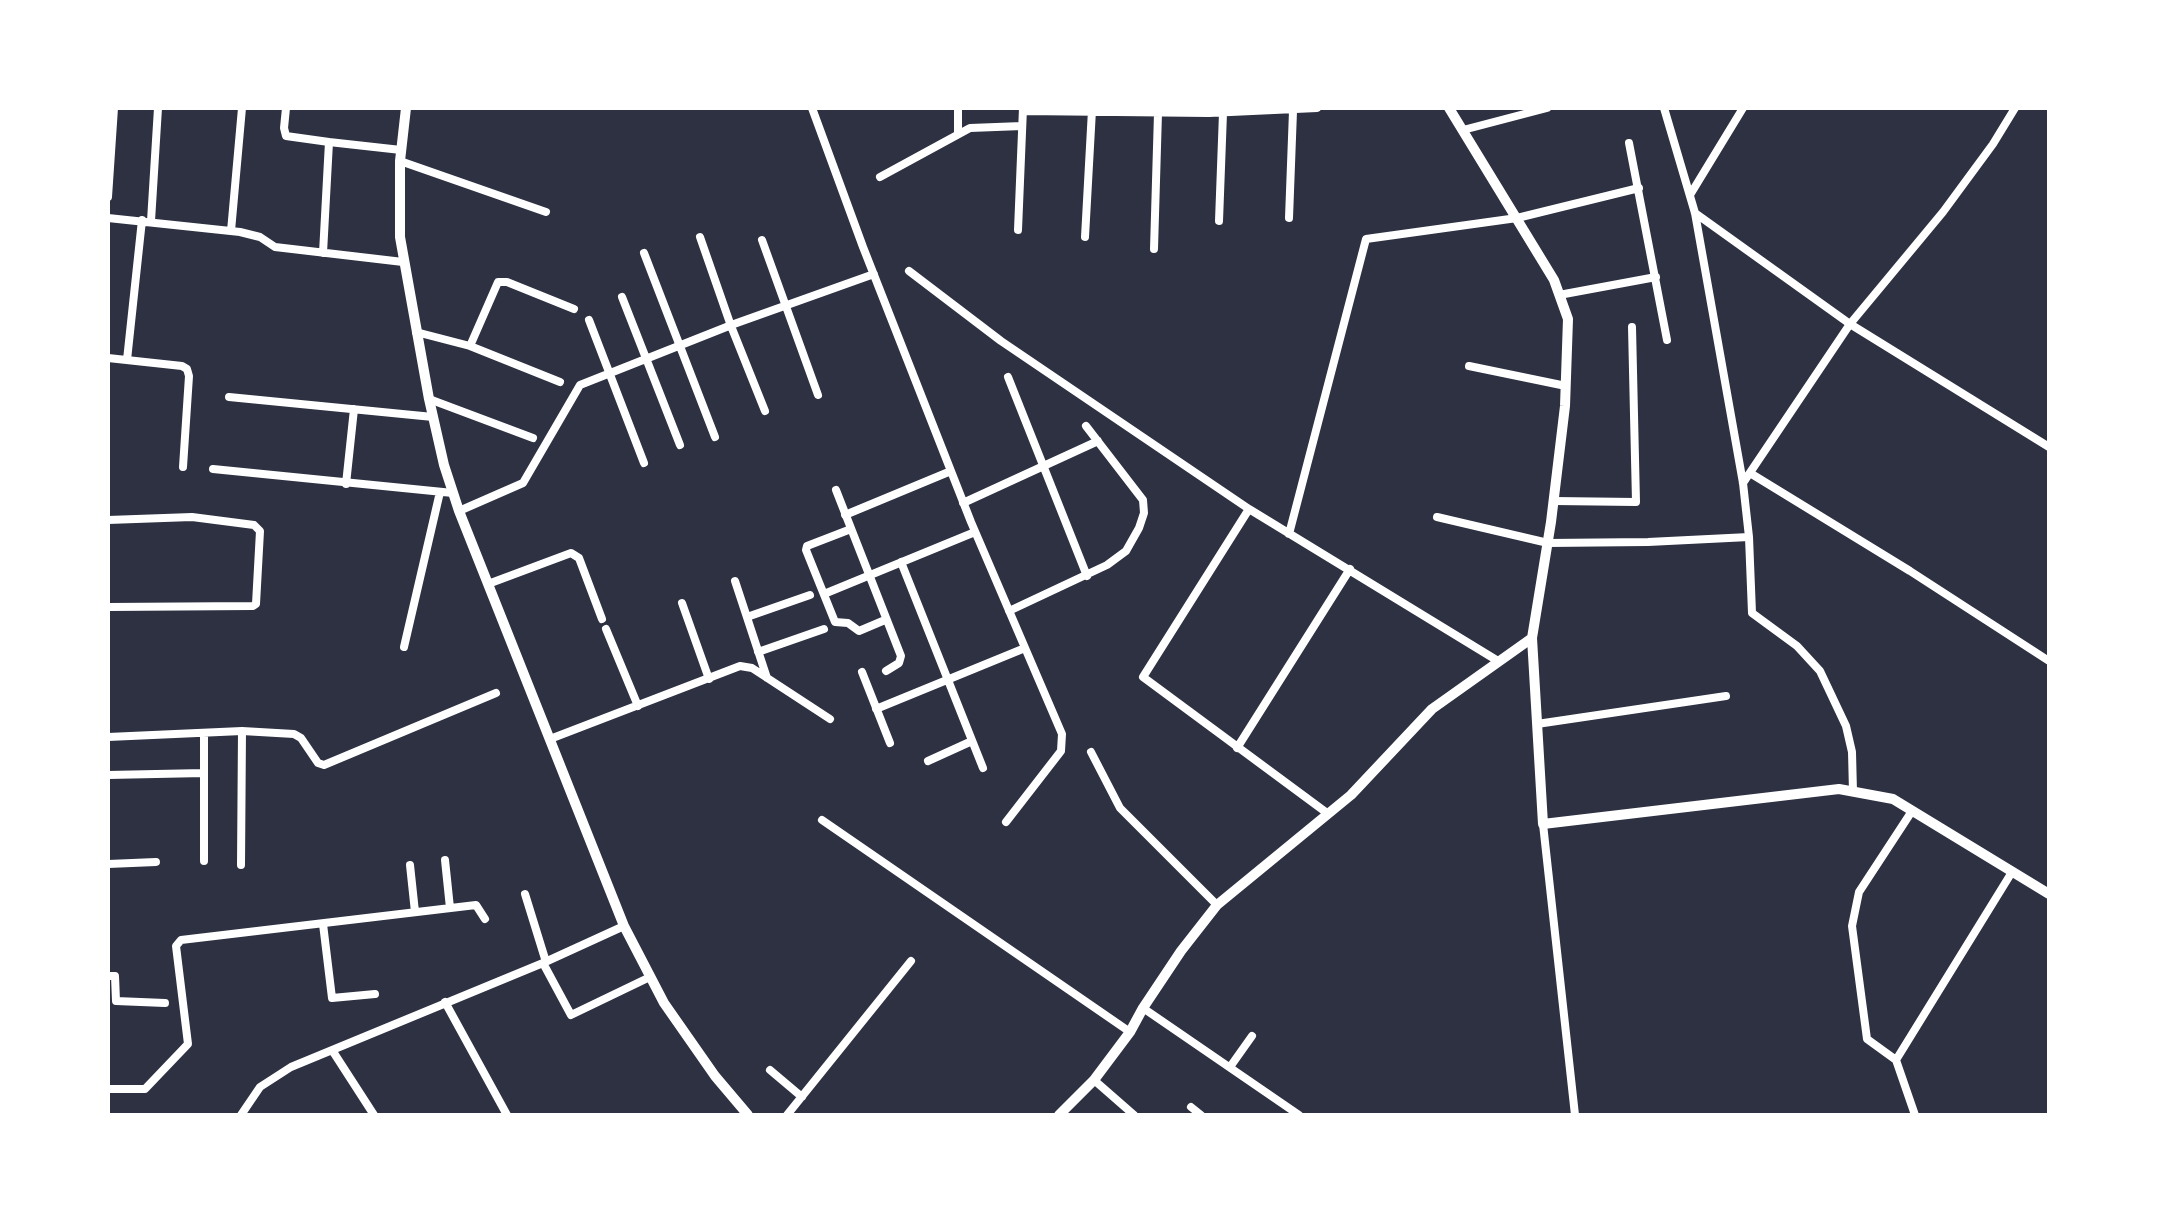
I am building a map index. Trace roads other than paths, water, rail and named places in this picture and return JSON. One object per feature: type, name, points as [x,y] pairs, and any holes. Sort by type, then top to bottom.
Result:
[{"type":"street","points":[[108,197],[114,108]]},
{"type":"street","points":[[127,360],[147,221],[158,108]]},
{"type":"street","points":[[231,231],[242,108]]},
{"type":"street","points":[[286,108],[286,136],[401,156],[546,212]]},
{"type":"street","points":[[406,108],[401,156],[400,237],[403,262],[429,399],[453,493],[624,926],[664,1003],[745,1112],[732,1115]]},
{"type":"street","points":[[812,108],[963,503],[1062,734],[1061,751],[1006,822]]},
{"type":"street","points":[[958,108],[958,134]]},
{"type":"street","points":[[1018,230],[1023,110],[1223,113],[1317,108]]},
{"type":"street","points":[[1449,108],[1554,280],[1568,319],[1566,386],[1554,501],[1532,638],[1543,824],[1575,1115]]},
{"type":"street","points":[[1463,130],[1547,108]]},
{"type":"street","points":[[1664,108],[1695,213],[1743,483],[1752,613],[1797,646],[1820,671],[1846,726],[1852,752],[1853,792]]},
{"type":"street","points":[[1690,195],[1743,108]]},
{"type":"street","points":[[1743,483],[1850,324],[1943,212],[1993,144],[2015,108]]},
{"type":"street","points":[[1085,237],[1092,110]]},
{"type":"street","points":[[1289,218],[1293,111]]},
{"type":"street","points":[[1154,249],[1158,113]]},
{"type":"street","points":[[1219,221],[1223,113]]},
{"type":"street","points":[[880,177],[958,134],[983,125],[1022,126]]},
{"type":"street","points":[[323,253],[329,142]]},
{"type":"street","points":[[1629,143],[1667,340]]},
{"type":"street","points":[[1289,534],[1366,239],[1517,218],[1639,188]]},
{"type":"street","points":[[1695,213],[1850,324],[2049,447]]},
{"type":"street","points":[[108,218],[231,231],[260,237],[275,247],[403,262]]},
{"type":"street","points":[[700,237],[765,411]]},
{"type":"street","points":[[762,240],[818,395]]},
{"type":"street","points":[[644,253],[715,437]]},
{"type":"street","points":[[909,271],[1001,341],[1249,509],[1498,661]]},
{"type":"street","points":[[459,511],[523,483],[580,385],[874,274]]},
{"type":"street","points":[[1559,295],[1656,277]]},
{"type":"street","points":[[470,346],[498,282],[507,282],[574,309]]},
{"type":"street","points":[[622,297],[680,445]]},
{"type":"street","points":[[589,320],[644,463]]},
{"type":"street","points":[[1554,501],[1636,502],[1632,327]]},
{"type":"street","points":[[416,332],[470,346],[560,382]]},
{"type":"street","points":[[108,358],[187,369],[183,467]]},
{"type":"street","points":[[1469,366],[1566,386]]},
{"type":"street","points":[[1008,377],[1087,576]]},
{"type":"street","points":[[229,397],[433,417]]},
{"type":"street","points":[[429,399],[533,438]]},
{"type":"street","points":[[346,484],[354,409]]},
{"type":"street","points":[[1009,611],[1087,576],[1126,551],[1134,540],[1144,513],[1143,500],[1086,426]]},
{"type":"street","points":[[963,503],[1098,441]]},
{"type":"street","points":[[213,469],[453,493]]},
{"type":"street","points":[[845,515],[951,471]]},
{"type":"street","points":[[1750,473],[2016,637],[2049,661]]},
{"type":"street","points":[[836,490],[901,659],[886,671]]},
{"type":"street","points":[[404,647],[440,492]]},
{"type":"street","points":[[1249,509],[1143,677],[1327,813]]},
{"type":"street","points":[[108,520],[192,517],[254,525],[260,531],[256,604],[253,606],[108,607]]},
{"type":"street","points":[[1437,517],[1548,543],[1749,537]]},
{"type":"street","points":[[851,529],[806,548],[837,623],[848,623],[859,631],[885,620]]},
{"type":"street","points":[[824,594],[975,532]]},
{"type":"street","points":[[488,584],[571,553],[579,558],[638,706]]},
{"type":"street","points":[[901,562],[983,768]]},
{"type":"street","points":[[1237,748],[1350,569]]},
{"type":"street","points":[[735,581],[767,678]]},
{"type":"street","points":[[747,617],[810,595]]},
{"type":"street","points":[[682,603],[709,679]]},
{"type":"street","points":[[758,652],[824,629]]},
{"type":"street","points":[[1059,1115],[1094,1080],[1130,1032],[1181,951],[1217,905],[1351,795],[1432,709],[1532,638]]},
{"type":"street","points":[[876,709],[1025,648]]},
{"type":"street","points":[[550,739],[746,666],[830,719]]},
{"type":"street","points":[[862,672],[890,743]]},
{"type":"street","points":[[108,737],[242,731],[299,736],[318,763],[324,765],[496,693]]},
{"type":"street","points":[[1537,724],[1726,696]]},
{"type":"street","points":[[241,865],[242,731]]},
{"type":"street","points":[[204,733],[204,861]]},
{"type":"street","points":[[928,761],[972,741]]},
{"type":"street","points":[[1091,752],[1120,808],[1217,905]]},
{"type":"street","points":[[108,775],[204,773]]},
{"type":"street","points":[[1543,824],[1839,789],[1893,799],[2049,894]]},
{"type":"street","points":[[1912,811],[1859,892],[1852,926],[1867,1039],[1896,1060],[1915,1115]]},
{"type":"street","points":[[822,820],[1130,1032]]},
{"type":"street","points":[[445,860],[450,908]]},
{"type":"street","points":[[108,864],[156,862]]},
{"type":"street","points":[[410,865],[415,912]]},
{"type":"street","points":[[1896,1060],[2012,872]]},
{"type":"street","points":[[525,894],[544,962],[571,1015],[650,977]]},
{"type":"street","points":[[108,1089],[145,1089],[188,1044],[176,946],[181,940],[478,905],[485,919]]},
{"type":"street","points":[[323,924],[332,998],[375,994]]},
{"type":"street","points":[[241,1115],[260,1087],[291,1067],[624,926]]},
{"type":"street","points":[[787,1115],[911,961]]},
{"type":"street","points":[[108,976],[115,976],[117,1002],[165,1003]]},
{"type":"street","points":[[445,1002],[507,1115]]},
{"type":"street","points":[[1143,1008],[1299,1115]]},
{"type":"street","points":[[1230,1067],[1252,1036]]},
{"type":"street","points":[[332,1050],[374,1115]]},
{"type":"street","points":[[770,1070],[802,1097]]},
{"type":"street","points":[[1094,1080],[1134,1115]]},
{"type":"street","points":[[1191,1107],[1201,1115]]}]
